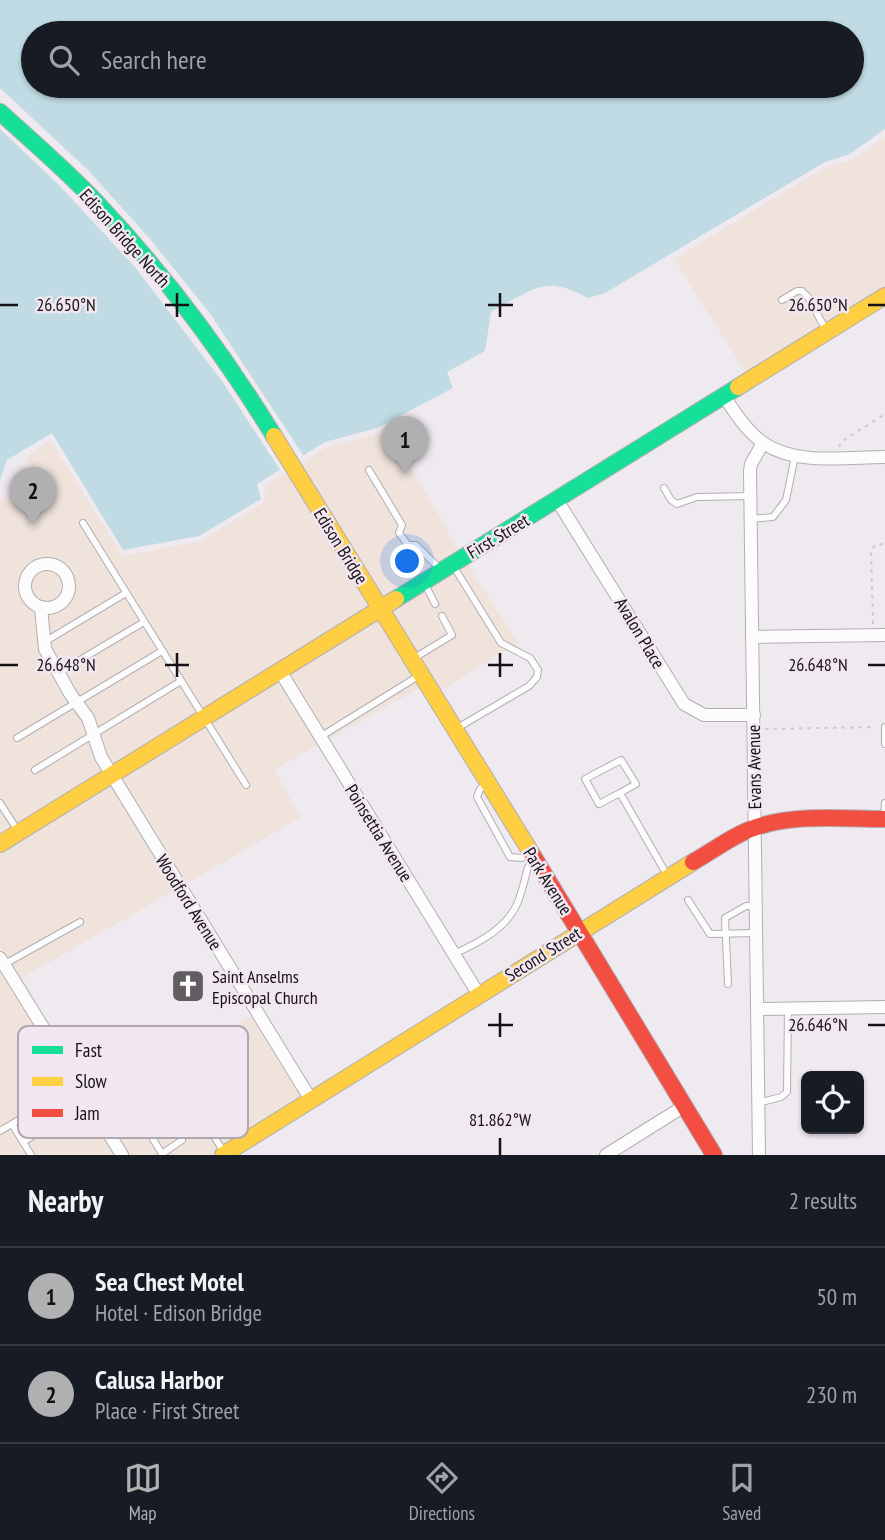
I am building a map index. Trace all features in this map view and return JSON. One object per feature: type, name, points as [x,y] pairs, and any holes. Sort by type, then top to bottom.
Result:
[{"type":"main road","name":"Edison Bridge North","points":[[0,112],[96,202],[163,279],[221,355],[303,484]]},
{"type":"main road","name":"First Street","points":[[0,844],[885,296]]},
{"type":"main road","name":"Edison Bridge","points":[[303,484],[380,608]]},
{"type":"main road","name":"Park Avenue","points":[[380,608],[686,1105],[714,1155]]},
{"type":"main road","name":"Second Street","points":[[224,1154],[725,842],[755,827],[791,821],[885,814]]},
{"type":"street","points":[[724,396],[748,429],[763,443],[795,455],[885,457]]},
{"type":"street","name":"Evans Avenue","points":[[759,1155],[750,496],[751,464],[763,443]]},
{"type":"street","name":"Avalon Place","points":[[557,500],[684,704],[704,715],[754,715]]},
{"type":"street","points":[[41,607],[45,649],[88,718],[101,757],[112,775]]},
{"type":"street","points":[[752,637],[879,635]]},
{"type":"street","name":"Poinsettia Avenue","points":[[280,671],[479,995]]},
{"type":"street","name":"Woodford Avenue","points":[[112,775],[311,1100]]},
{"type":"street","points":[[1,963],[41,1026]]},
{"type":"street","points":[[757,1009],[885,1007]]},
{"type":"street","points":[[606,1155],[686,1105]]},
{"type":"street","points":[[112,1138],[122,1155]]},
{"type":"lane","points":[[782,300],[797,290],[802,290],[827,332]]},
{"type":"lane","points":[[751,519],[773,517],[783,506],[795,455]]},
{"type":"lane","points":[[369,470],[404,526],[400,533],[408,545],[415,541],[447,567],[501,643],[530,658],[538,670],[537,677],[529,686],[454,730]]},
{"type":"lane","points":[[664,488],[671,500],[677,503],[697,497],[750,496]]},
{"type":"lane","points":[[83,523],[246,785]]},
{"type":"lane","points":[[423,582],[435,604]]},
{"type":"lane","points":[[44,642],[126,593]]},
{"type":"lane","points":[[411,660],[452,635],[442,616]]},
{"type":"lane","points":[[58,673],[144,622]]},
{"type":"lane","points":[[17,738],[162,651]]},
{"type":"lane","points":[[320,737],[421,675]]},
{"type":"lane","points":[[35,770],[181,681]]},
{"type":"lane","points":[[885,727],[885,744]]},
{"type":"lane","points":[[621,760],[636,784],[620,793],[599,804],[585,779],[621,760]]},
{"type":"lane","points":[[620,793],[668,877]]},
{"type":"lane","points":[[0,804],[19,833]]},
{"type":"lane","points":[[454,954],[479,943],[504,923],[517,904],[532,855]]},
{"type":"lane","points":[[688,900],[710,934],[756,933]]},
{"type":"lane","points":[[728,984],[725,918],[746,906],[756,906]]},
{"type":"lane","points":[[1,963],[80,922]]},
{"type":"lane","points":[[758,1102],[781,1097],[787,1092],[788,1009]]},
{"type":"lane","points":[[0,1131],[18,1120]]},
{"type":"lane","points":[[12,1124],[18,1134]]},
{"type":"lane","points":[[21,1138],[31,1155]]},
{"type":"lane","points":[[23,1142],[29,1138]]},
{"type":"lane","points":[[152,1138],[162,1154],[182,1140],[181,1138]]},
{"type":"lane","points":[[214,1138],[224,1154]]},
{"type":"path","points":[[834,457],[841,442],[885,414]]},
{"type":"path","points":[[879,635],[871,550],[875,545],[885,544]]},
{"type":"path","points":[[754,729],[885,727]]},
{"type":"shaded area","points":[[885,137],[885,289],[747,375],[674,259],[826,167],[853,159]]},
{"type":"shaded area","points":[[388,428],[460,552],[381,600],[298,465],[327,447]]},
{"type":"shaded area","points":[[50,440],[123,556],[201,541],[263,503],[266,485],[288,471],[371,606],[0,837],[0,500],[36,486],[27,457]]},
{"type":"shaded area","points":[[466,562],[518,643],[440,691],[388,611]]},
{"type":"shaded area","points":[[378,617],[421,687],[329,739],[288,673]]},
{"type":"shaded area","points":[[278,680],[318,745],[274,770],[301,817],[186,884],[120,778]]},
{"type":"shaded area","points":[[110,784],[175,890],[22,978],[49,1026],[0,947],[0,851]]},
{"type":"shaded area","points":[[0,969],[35,1026],[18,1026],[18,1138],[104,1138],[115,1155],[0,1155]]},
{"type":"shaded area","points":[[252,1016],[303,1098],[248,1132],[248,1026],[234,1026]]},
{"type":"shaded area","points":[[118,1138],[238,1138],[211,1155],[129,1155]]},
{"type":"water","points":[[0,0],[885,0],[885,129],[850,154],[825,162],[605,293],[588,298],[561,287],[541,287],[496,309],[491,312],[485,351],[447,372],[453,388],[377,428],[325,442],[257,484],[261,499],[199,536],[123,550],[52,433],[7,460],[0,480]]},
{"type":"pier","points":[[0,88],[88,170],[150,239],[209,312],[305,458],[282,473],[222,381],[134,266],[58,184],[0,129]]},
{"type":"traffic: fast","points":[[0,112],[86,191],[146,258],[213,345],[274,436]]},
{"type":"traffic: fast","points":[[396,599],[738,387]]},
{"type":"traffic: slow","points":[[738,387],[885,296]]},
{"type":"traffic: slow","points":[[274,436],[532,854]]},
{"type":"traffic: slow","points":[[0,844],[396,599]]},
{"type":"traffic: slow","points":[[223,1155],[693,862]]},
{"type":"traffic: jam","points":[[693,862],[740,834],[774,822],[811,818],[885,819]]},
{"type":"traffic: jam","points":[[532,854],[714,1155]]},
{"type":"place","name":"Sea Chest Motel","points":[[405,474]]},
{"type":"place","name":"Calusa Harbor","points":[[33,525]]},
{"type":"place","name":"Saint Anselms Episcopal Church","points":[[188,986]]}]
